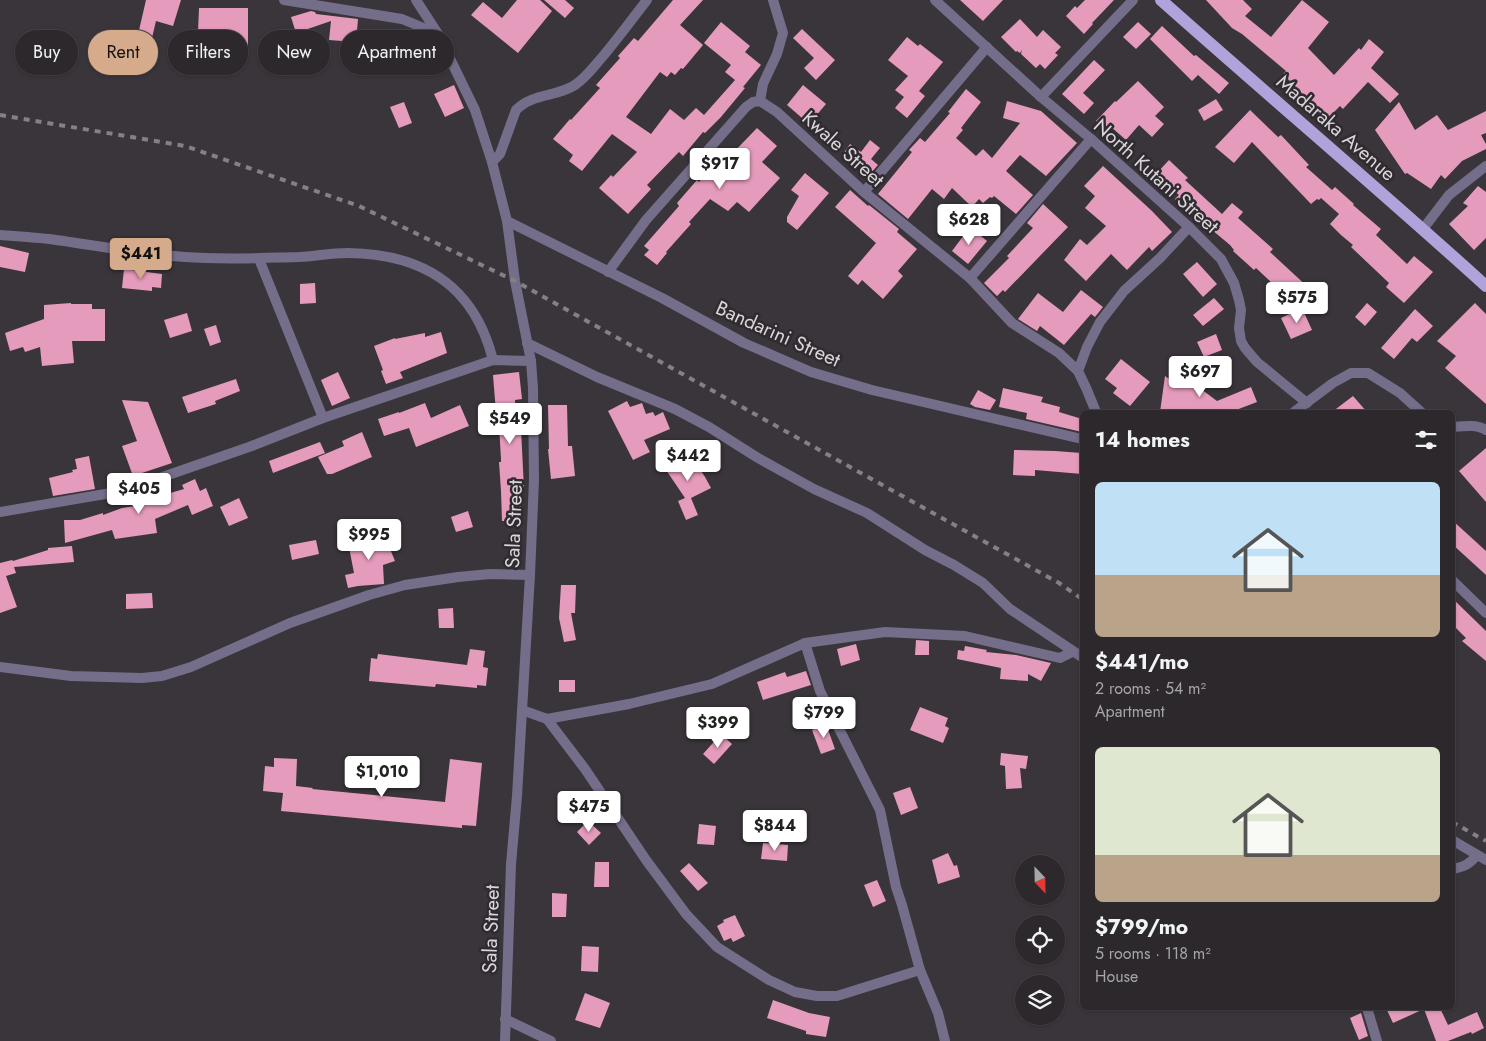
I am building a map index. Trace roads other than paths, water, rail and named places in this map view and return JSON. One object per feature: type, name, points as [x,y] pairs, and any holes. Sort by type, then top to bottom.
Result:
[{"type":"main road","name":"Madaraka Avenue","points":[[1161,0],[1486,286]]},
{"type":"street","points":[[284,0],[402,19],[428,30]]},
{"type":"street","name":"Sala Street","points":[[416,0],[435,30]]},
{"type":"street","points":[[492,162],[500,154],[516,110],[520,105],[544,95],[564,91],[581,80],[613,44],[647,0]]},
{"type":"street","points":[[608,272],[646,220],[746,107],[760,100],[762,84],[777,54],[783,33],[773,0]]},
{"type":"street","name":"North Kutani Street","points":[[935,0],[1041,97],[1189,227],[1221,259],[1231,277],[1241,310],[1239,328],[1244,348],[1257,362],[1307,403]]},
{"type":"street","points":[[1041,97],[1133,0]]},
{"type":"street","points":[[864,192],[987,47]]},
{"type":"street","name":"Sala Street","points":[[454,67],[475,110],[492,162],[507,221],[531,361],[534,414],[530,575],[517,796],[511,864],[505,1041]]},
{"type":"street","name":"Kwale Street","points":[[760,100],[777,112],[864,192],[970,278],[1012,323],[1059,353],[1078,371]]},
{"type":"street","points":[[970,278],[1091,139]]},
{"type":"street","points":[[1423,230],[1449,195],[1486,166]]},
{"type":"street","name":"Bandarini Street","points":[[507,221],[662,298],[744,343],[811,372],[872,390],[1080,439]]},
{"type":"street","points":[[1095,410],[1078,371],[1087,347],[1100,322],[1124,291],[1160,258],[1189,227]]},
{"type":"street","points":[[0,235],[185,257],[259,258],[355,253],[380,255],[407,261],[428,270],[448,284],[468,303],[488,341],[493,360]]},
{"type":"street","points":[[259,258],[323,418]]},
{"type":"street","points":[[527,342],[597,377],[675,409],[814,489],[867,513],[925,550],[983,583],[1010,609],[1080,657]]},
{"type":"street","points":[[0,512],[111,493],[148,482],[323,418],[493,360],[531,361]]},
{"type":"street","points":[[1297,410],[1333,383],[1351,373],[1368,373],[1400,393],[1419,410]]},
{"type":"street","points":[[1455,427],[1468,426],[1486,430]]},
{"type":"street","points":[[0,666],[71,676],[142,678],[162,676],[191,667],[290,623],[369,595],[405,585],[490,574],[530,575]]},
{"type":"street","points":[[1455,583],[1486,613]]},
{"type":"street","points":[[522,710],[547,719],[629,704],[712,684],[805,643],[885,632],[965,636],[1060,658],[1072,652]]},
{"type":"street","points":[[805,643],[820,691],[880,810],[896,887],[920,970],[938,1013],[945,1041]]},
{"type":"street","points":[[547,719],[680,907],[717,947],[769,980],[795,992],[817,996],[837,996],[920,970]]},
{"type":"street","points":[[1455,842],[1481,857]]},
{"type":"street","points":[[1455,869],[1463,868],[1481,857]]},
{"type":"street","points":[[1368,1010],[1378,1041]]},
{"type":"street","points":[[505,1019],[551,1041]]},
{"type":"railway","points":[[0,115],[185,146],[359,206],[515,281],[1059,583],[1080,598]]},
{"type":"railway","points":[[1455,824],[1486,841]]}]
